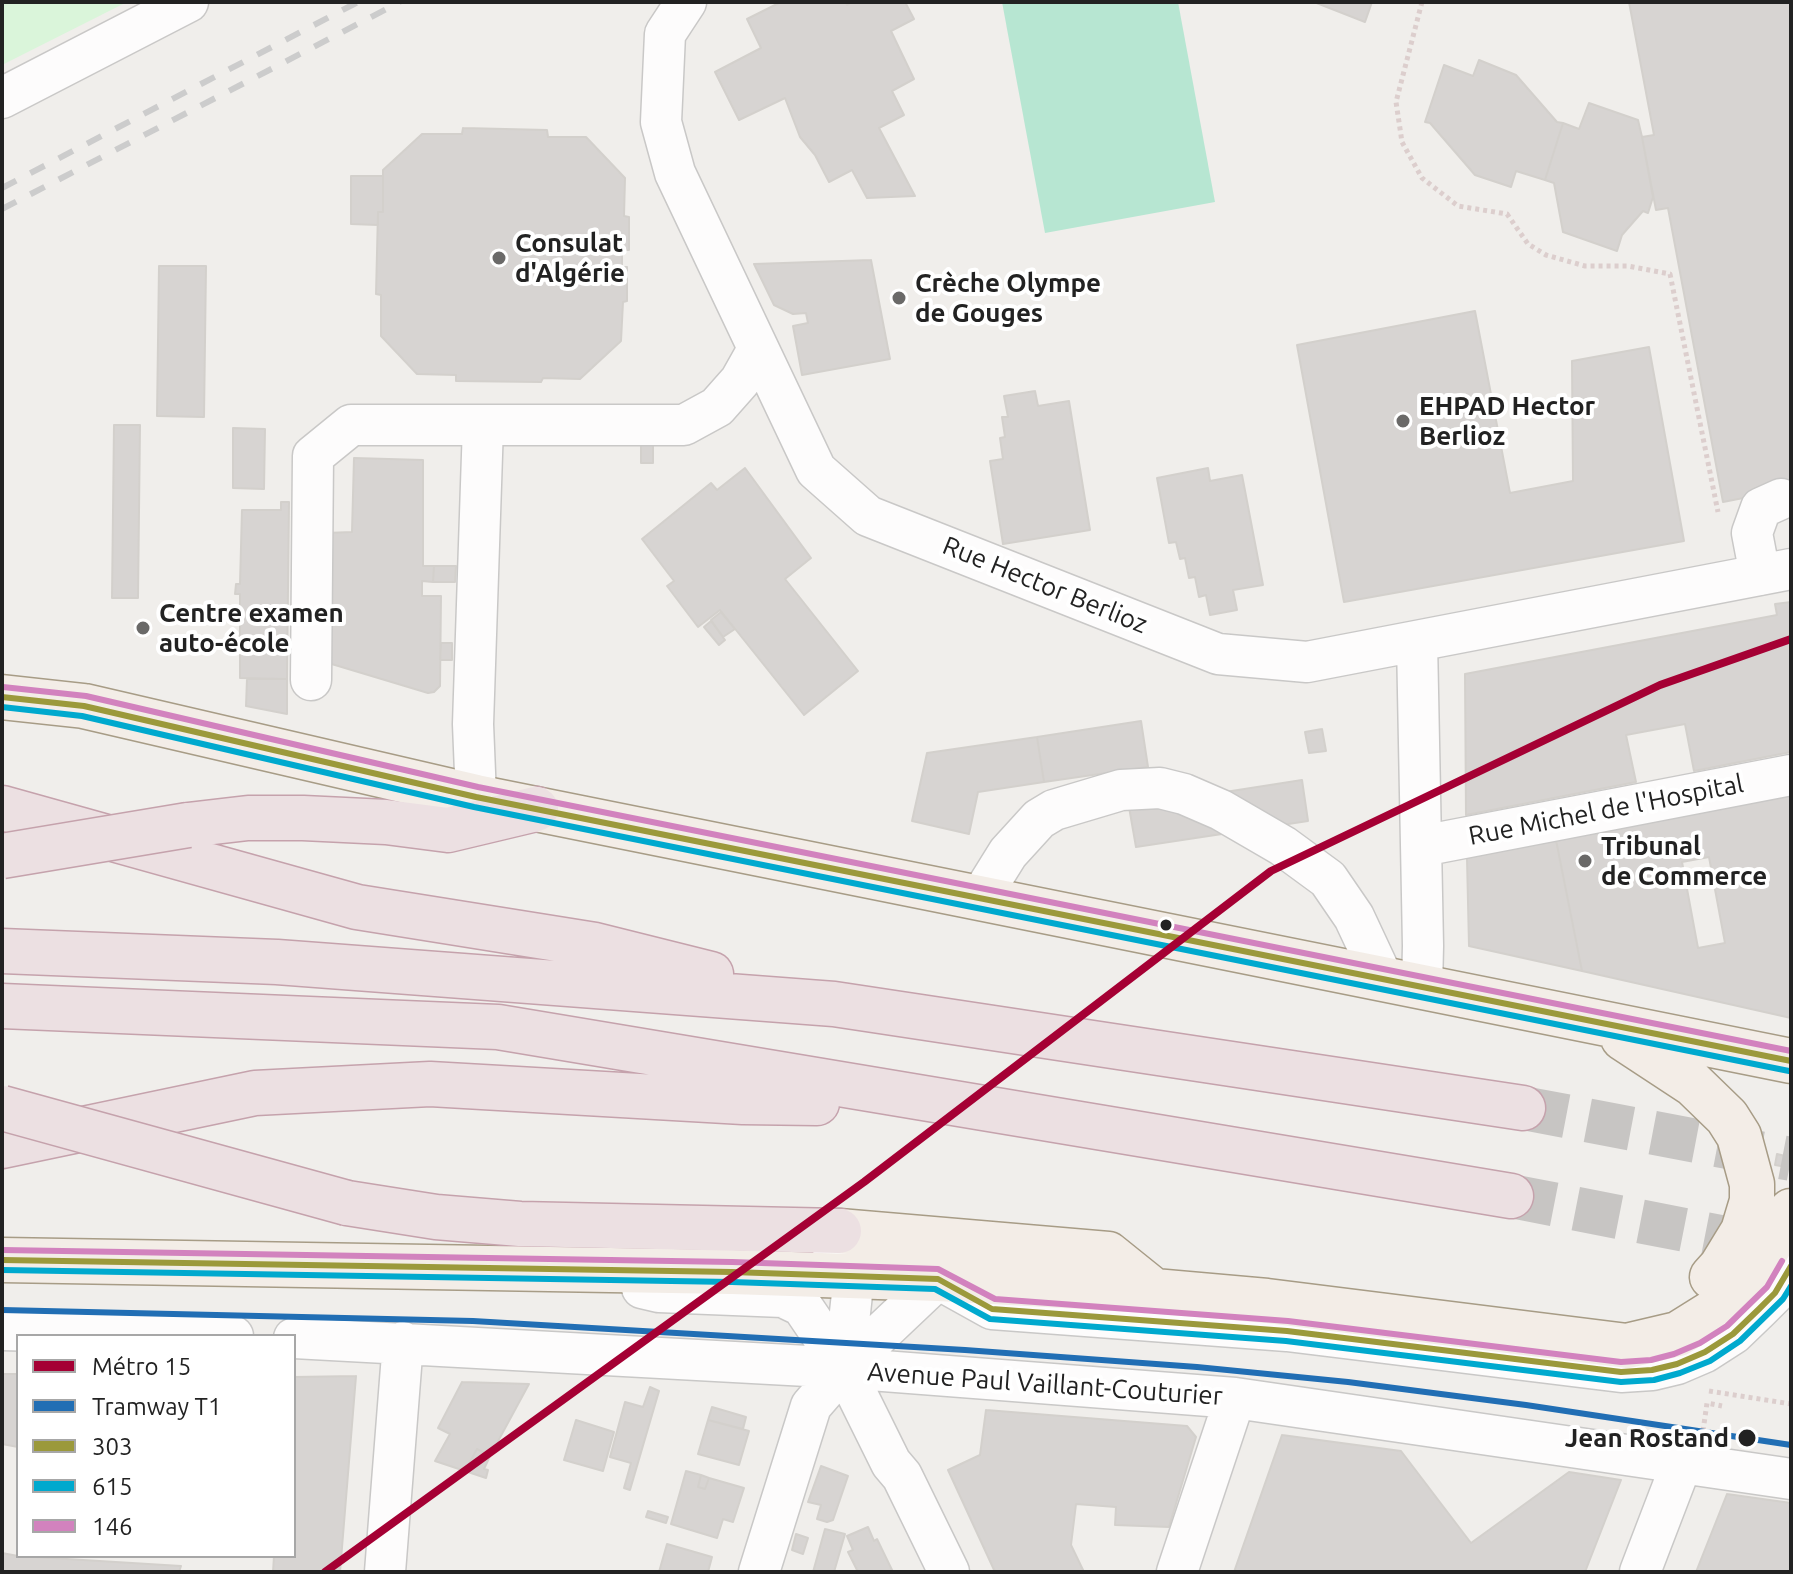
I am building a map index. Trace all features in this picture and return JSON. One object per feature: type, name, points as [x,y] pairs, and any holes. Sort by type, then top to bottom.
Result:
[{"type":"highway","points":[[2,808],[357,907],[595,945],[834,1004]]},
{"type":"highway","points":[[2,856],[248,818],[386,822],[448,830],[536,809]]},
{"type":"highway","points":[[2,951],[277,962],[834,1004],[1523,1108]]},
{"type":"highway","points":[[2,1006],[498,1027],[1511,1196]]},
{"type":"highway","points":[[2,1146],[255,1093],[430,1084],[743,1102],[968,1106]]},
{"type":"highway","points":[[2,1108],[347,1203],[436,1217],[520,1224],[822,1231]]},
{"type":"main road","points":[[2,697],[84,706],[476,797],[1791,1061]]},
{"type":"main road","points":[[1483,1327],[1530,1305],[1610,1316],[1635,1316],[1671,1308],[1696,1293],[1721,1267],[1743,1231],[1752,1201],[1752,1184],[1739,1136],[1727,1117],[1693,1084],[1604,1025]]},
{"type":"main road","points":[[2,1260],[564,1269],[938,1279],[1154,1291],[1627,1346],[1678,1334],[1718,1309],[1742,1284],[1791,1211]]},
{"type":"main road","points":[[822,1231],[915,1236],[1108,1254],[1154,1291]]},
{"type":"street","points":[[2,98],[188,2]]},
{"type":"street","name":"Rue Hector Berlioz","points":[[686,2],[665,34],[661,122],[675,173],[816,470],[868,516],[1218,654],[1307,662],[1776,572]]},
{"type":"street","points":[[311,680],[313,456],[351,425],[684,425],[717,407],[740,381],[758,349]]},
{"type":"street","points":[[476,797],[473,724],[483,425]]},
{"type":"street","points":[[1776,572],[1752,533],[1761,508],[1781,499]]},
{"type":"street","points":[[1402,984],[1422,846],[1417,641]]},
{"type":"street","name":"Rue Michel de l'Hospital","points":[[1422,846],[1791,775]]},
{"type":"street","points":[[980,898],[1008,853],[1039,819],[1054,810],[1121,790],[1160,788],[1184,794],[1221,810],[1283,846],[1328,879],[1402,984]]},
{"type":"street","points":[[822,1231],[841,1258],[852,1294],[844,1368]]},
{"type":"street","points":[[759,1572],[811,1406],[844,1368],[938,1279],[992,1309],[1287,1331],[1621,1372],[1652,1370],[1705,1352],[1733,1334],[1775,1293],[1791,1266]]},
{"type":"street","points":[[564,1269],[659,1292],[783,1297],[802,1306],[844,1368],[949,1572]]},
{"type":"street","points":[[2,1330],[156,1334]]},
{"type":"street","name":"Avenue Paul Vaillant-Couturier","points":[[296,1338],[844,1368],[1235,1398],[1791,1479]]},
{"type":"street","points":[[385,1572],[403,1342]]},
{"type":"street","points":[[1177,1572],[1235,1398]]},
{"type":"street","points":[[1640,1572],[1681,1465]]},
{"type":"path","points":[[1422,2],[1396,102],[1402,142],[1422,178],[1458,206],[1507,214],[1528,244],[1546,255],[1585,266],[1628,266],[1670,274],[1720,519]]},
{"type":"path","points":[[1709,1391],[1791,1404]]},
{"type":"green space","points":[[2,2],[127,2],[2,65]]},
{"type":"green space","points":[[1002,2],[1178,2],[1215,202],[1045,233]]},
{"type":"building","points":[[781,2],[846,2],[847,5],[852,2],[905,2],[914,19],[891,31],[914,79],[892,91],[904,115],[879,128],[915,196],[867,198],[852,170],[829,182],[815,155],[800,137],[785,98],[739,120],[715,72],[761,48],[747,19]]},
{"type":"building","points":[[1314,2],[1372,2],[1365,22]]},
{"type":"building","points":[[1629,2],[1791,2],[1791,510],[1779,491],[1723,502],[1668,208],[1656,210],[1642,137],[1654,135]]},
{"type":"building","points":[[1479,60],[1516,75],[1557,122],[1563,123],[1545,180],[1516,171],[1511,187],[1475,175],[1430,123],[1425,122],[1444,65],[1473,76]]},
{"type":"building","points":[[1589,103],[1638,120],[1642,137],[1653,197],[1648,213],[1643,211],[1622,235],[1617,251],[1563,232],[1554,183],[1545,180],[1563,123],[1579,129]]},
{"type":"building","name":"Consulat d'Algérie","points":[[463,128],[547,130],[548,137],[586,137],[625,178],[624,216],[629,217],[629,250],[622,250],[622,267],[627,267],[627,301],[623,302],[621,341],[580,379],[456,381],[456,375],[417,374],[381,336],[381,295],[376,294],[378,212],[383,212],[383,170],[422,134],[462,134]]},
{"type":"building","points":[[351,176],[383,176],[383,212],[378,212],[378,225],[351,224]]},
{"type":"building","points":[[871,260],[890,359],[802,375],[793,326],[808,323],[806,313],[793,314],[774,305],[754,264]]},
{"type":"building","points":[[159,266],[206,266],[204,417],[157,416]]},
{"type":"building","name":"EHPAD Hector Berlioz","points":[[1475,311],[1510,493],[1573,481],[1572,361],[1649,347],[1684,541],[1344,602],[1297,345]]},
{"type":"building","points":[[1035,391],[1038,406],[1069,401],[1090,530],[1003,544],[990,461],[1003,459],[1000,438],[1005,437],[1002,417],[1008,417],[1004,396]]},
{"type":"building","points":[[114,425],[140,425],[138,598],[112,598]]},
{"type":"building","points":[[233,428],[265,429],[264,489],[233,488]]},
{"type":"building","points":[[641,444],[653,444],[653,463],[641,463]]},
{"type":"building","points":[[354,458],[423,460],[423,566],[434,566],[433,582],[422,581],[422,596],[441,596],[440,686],[434,692],[428,693],[325,662],[326,533],[352,532]]},
{"type":"building","points":[[745,468],[811,558],[785,579],[858,671],[804,715],[720,610],[698,627],[667,586],[674,581],[642,539],[711,483],[717,490]]},
{"type":"building","points":[[1208,468],[1210,481],[1242,475],[1263,585],[1233,590],[1237,610],[1210,615],[1206,595],[1199,597],[1195,577],[1189,578],[1185,558],[1180,559],[1176,542],[1169,543],[1157,478]]},
{"type":"building","points":[[281,502],[289,502],[287,679],[240,678],[240,594],[235,594],[236,584],[240,584],[242,510],[281,510]]},
{"type":"building","points":[[434,566],[456,566],[455,582],[433,582]]},
{"type":"building","points":[[1791,602],[1791,752],[1694,771],[1685,724],[1626,735],[1636,782],[1466,815],[1465,674],[1777,615],[1775,604]]},
{"type":"building","points":[[721,612],[735,629],[723,637],[711,620]]},
{"type":"building","points":[[711,621],[725,640],[719,645],[704,627]]},
{"type":"building","points":[[441,643],[452,643],[452,660],[440,660]]},
{"type":"building","points":[[247,679],[287,679],[287,714],[246,706]]},
{"type":"building","points":[[1141,721],[1148,767],[1044,782],[1037,737]]},
{"type":"building","points":[[1322,729],[1326,751],[1309,753],[1305,732]]},
{"type":"building","points":[[1037,737],[1044,782],[978,792],[969,834],[912,821],[927,753]]},
{"type":"building","points":[[1302,780],[1308,821],[1136,847],[1129,807]]},
{"type":"building","points":[[1791,794],[1791,1018],[1582,971],[1556,840]],"holes":[[[1709,857],[1725,943],[1698,948],[1682,862]]]},
{"type":"building","points":[[1556,840],[1582,971],[1469,946],[1467,858]]},
{"type":"building","points":[[1777,1154],[1789,1157],[1787,1167],[1775,1165]]},
{"type":"building","points":[[2,1374],[16,1374],[16,1447],[2,1444]]},
{"type":"building","points":[[356,1376],[340,1572],[273,1572],[274,1558],[296,1558],[296,1377]]},
{"type":"building","points":[[462,1382],[529,1384],[490,1456],[477,1449],[465,1471],[435,1461],[450,1434],[438,1428]]},
{"type":"building","points":[[650,1387],[659,1391],[630,1490],[624,1488],[631,1463],[610,1457],[625,1402],[643,1407]]},
{"type":"building","points":[[712,1407],[746,1417],[743,1429],[708,1420]]},
{"type":"building","points":[[986,1410],[1187,1426],[1196,1437],[1169,1527],[1115,1525],[1116,1507],[1076,1504],[1071,1545],[1084,1572],[995,1572],[948,1470],[980,1455]]},
{"type":"building","points":[[576,1420],[614,1432],[603,1471],[564,1460]]},
{"type":"building","points":[[708,1420],[749,1431],[739,1465],[698,1454]]},
{"type":"building","points":[[1282,1435],[1401,1451],[1471,1543],[1569,1472],[1621,1480],[1585,1572],[1234,1572]]},
{"type":"building","points":[[477,1449],[490,1456],[484,1469],[488,1470],[486,1478],[465,1471]]},
{"type":"building","points":[[821,1466],[848,1476],[833,1520],[827,1522],[817,1519],[821,1505],[808,1502]]},
{"type":"building","points":[[686,1471],[701,1475],[698,1487],[705,1489],[709,1478],[744,1488],[733,1522],[723,1519],[717,1538],[671,1524]]},
{"type":"building","points":[[701,1475],[709,1478],[705,1489],[698,1487]]},
{"type":"building","points":[[1727,1494],[1791,1503],[1791,1572],[1696,1572]]},
{"type":"building","points":[[648,1511],[668,1517],[666,1523],[646,1517]]},
{"type":"building","points":[[868,1527],[893,1572],[858,1572],[848,1552],[853,1550],[847,1536]]},
{"type":"building","points":[[825,1529],[845,1534],[834,1572],[813,1572]]},
{"type":"building","points":[[796,1534],[808,1538],[803,1554],[792,1550]]},
{"type":"building","points":[[667,1544],[712,1557],[708,1572],[659,1572]]},
{"type":"building","points":[[2,1553],[16,1558],[181,1566],[179,1572],[2,1572]]},
{"type":"tunnel","points":[[1523,1108],[1791,1159]]},
{"type":"tunnel","points":[[1511,1196],[1772,1247]]},
{"type":"railway","points":[[2,188],[358,2]]},
{"type":"railway","points":[[2,209],[400,2]]},
{"type":"metro line","name":"15","points":[[325,1572],[864,1182],[1271,871],[1660,685],[1791,639]]},
{"type":"tram line","name":"T1","points":[[2,1310],[473,1321],[1197,1367],[1348,1382],[1526,1405],[1791,1445]]},
{"type":"transit line","name":"146","points":[[3,687],[86,696],[478,787],[1791,1051]]},
{"type":"transit line","name":"303","points":[[2,697],[84,706],[476,797],[1791,1061]]},
{"type":"transit line","name":"615","points":[[2,707],[82,716],[474,807],[1789,1071]]},
{"type":"transit line","name":"146","points":[[2,1250],[732,1262],[938,1269],[995,1299],[1288,1321],[1621,1362],[1651,1360],[1700,1343],[1727,1326],[1767,1287],[1782,1261]]},
{"type":"transit line","name":"303","points":[[2,1260],[732,1272],[938,1279],[992,1309],[1287,1331],[1621,1372],[1652,1370],[1705,1352],[1733,1334],[1759,1309],[1775,1293],[1791,1266]]},
{"type":"transit line","name":"615","points":[[2,1270],[732,1282],[935,1289],[990,1319],[1286,1341],[1621,1382],[1654,1380],[1710,1361],[1740,1341],[1783,1299],[1791,1286]]},
{"type":"place","name":"Consulat d'Algérie","points":[[499,258]]},
{"type":"place","name":"Crèche Olympe de Gouges","points":[[899,298]]},
{"type":"place","name":"EHPAD Hector Berlioz","points":[[1403,421]]},
{"type":"place","name":"Centre examen auto-école","points":[[143,628]]},
{"type":"place","name":"Tribunal de Commerce","points":[[1585,861]]},
{"type":"place","name":"Jean Rostand","points":[[1747,1438]]}]
